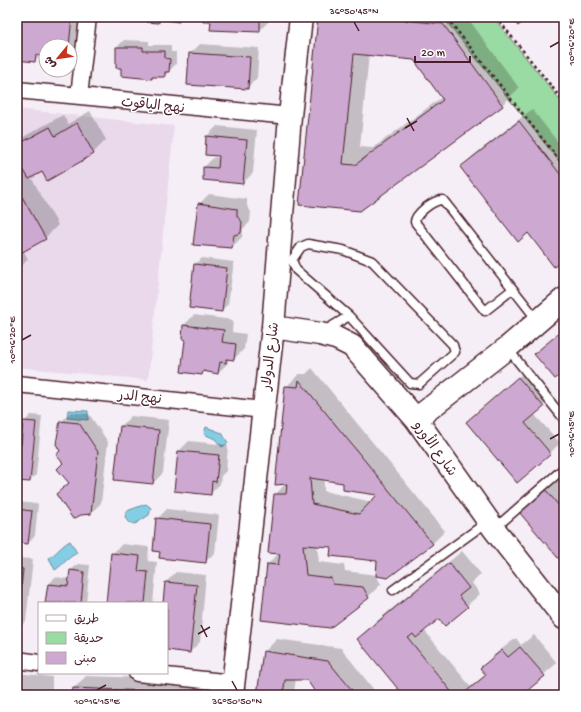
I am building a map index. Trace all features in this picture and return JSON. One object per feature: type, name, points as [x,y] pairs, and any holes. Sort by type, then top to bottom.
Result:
[{"type":"street","points":[[79,96],[88,17]]},
{"type":"street","name":"شارع الدولار","points":[[232,689],[263,410],[274,327],[290,116],[301,17]]},
{"type":"street","name":"نهج الياقوت","points":[[17,90],[290,116]]},
{"type":"street","points":[[416,419],[507,348],[564,299]]},
{"type":"street","name":"شارع الأورو","points":[[274,327],[320,334],[336,338],[352,346],[416,419],[491,525],[564,618]]},
{"type":"street","name":"نهج الدر","points":[[17,384],[263,410]]},
{"type":"street","points":[[17,660],[38,663]]},
{"type":"street","points":[[143,674],[232,689]]},
{"type":"lane","points":[[513,289],[485,311],[415,222],[416,217],[435,201],[443,200],[513,289],[538,321]]},
{"type":"lane","points":[[315,244],[344,250],[372,261],[453,345],[455,352],[419,384],[410,383],[349,316],[296,270],[292,260],[301,247],[315,244]]},
{"type":"lane","points":[[320,334],[349,316]]},
{"type":"lane","points":[[507,348],[564,419]]},
{"type":"lane","points":[[393,590],[491,525],[564,468]]},
{"type":"path","points":[[436,17],[447,17],[564,166]]},
{"type":"path","points":[[496,17],[564,102]]},
{"type":"path","points":[[555,695],[564,688]]},
{"type":"shaded area","points":[[17,109],[174,126],[148,380],[17,367]]},
{"type":"green space","points":[[416,17],[493,17],[564,105],[564,167],[445,20]]},
{"type":"water","points":[[68,410],[88,411],[88,420],[67,418]]},
{"type":"water","points":[[206,427],[222,433],[228,443],[222,447],[215,439],[204,434]]},
{"type":"water","points":[[146,504],[151,508],[149,515],[135,524],[128,522],[125,517],[127,511]]},
{"type":"water","points":[[70,541],[77,553],[55,570],[49,558]]},
{"type":"building","points":[[17,17],[72,17],[70,38],[38,38],[38,55],[36,55],[35,62],[17,60]]},
{"type":"building","points":[[141,17],[180,17],[179,22],[159,19],[159,23],[147,22],[148,18]]},
{"type":"building","points":[[203,17],[260,17],[260,32],[210,30],[211,22],[203,22]]},
{"type":"building","points":[[318,17],[373,17],[443,24],[503,106],[360,211],[299,205]],"holes":[[[354,54],[414,60],[443,100],[355,165],[343,164]]]},
{"type":"building","points":[[510,17],[529,17],[518,26]]},
{"type":"building","points":[[116,47],[143,47],[143,51],[165,51],[165,58],[170,59],[169,72],[165,72],[165,77],[152,77],[152,79],[121,76],[121,68],[116,68]]},
{"type":"building","points":[[189,53],[250,57],[248,89],[187,85]]},
{"type":"building","points":[[519,121],[564,179],[564,259],[554,267],[528,233],[518,242],[460,167]]},
{"type":"building","points":[[77,123],[94,154],[47,181],[42,172],[29,179],[23,169],[17,172],[17,145],[50,127],[55,136]]},
{"type":"building","points":[[206,136],[247,140],[243,184],[203,180],[203,167],[218,168],[219,156],[205,155]]},
{"type":"building","points":[[17,188],[46,239],[17,255],[18,242]]},
{"type":"building","points":[[198,203],[237,209],[237,216],[242,222],[241,233],[234,235],[232,248],[193,245]]},
{"type":"building","points":[[194,264],[227,268],[222,312],[189,308]]},
{"type":"building","points":[[183,325],[224,330],[222,342],[236,344],[234,360],[226,359],[226,363],[220,362],[218,374],[203,371],[202,375],[181,372],[185,340],[182,339]]},
{"type":"building","points":[[564,329],[564,372],[555,379],[534,354]]},
{"type":"building","points":[[518,377],[544,407],[525,423],[551,454],[517,483],[466,422]]},
{"type":"building","points":[[299,380],[433,544],[388,578],[376,576],[377,561],[330,556],[331,547],[303,545],[306,575],[331,578],[333,584],[363,587],[369,598],[330,628],[261,620],[267,564],[278,565],[280,554],[268,553],[274,494],[286,494],[287,484],[275,485],[285,386],[298,387]],"holes":[[[310,478],[343,483],[343,490],[377,495],[359,514],[312,504]]]},
{"type":"building","points":[[23,421],[36,422],[30,482],[17,481],[17,445],[21,445]]},
{"type":"building","points":[[60,421],[79,423],[98,452],[91,514],[81,515],[73,519],[56,494],[69,483],[57,469],[63,463],[56,455],[60,451],[56,444]]},
{"type":"building","points":[[120,426],[159,430],[153,484],[114,480]]},
{"type":"building","points":[[178,451],[219,455],[216,482],[212,481],[211,495],[174,491]]},
{"type":"building","points":[[546,490],[564,512],[564,565],[519,512]]},
{"type":"building","points":[[17,509],[32,511],[28,544],[17,543]]},
{"type":"building","points":[[156,518],[210,524],[206,563],[159,558],[160,552],[153,551]]},
{"type":"building","points":[[111,553],[140,556],[138,571],[148,572],[145,602],[106,602]]},
{"type":"building","points":[[449,563],[469,588],[459,596],[468,607],[445,626],[439,619],[416,638],[413,634],[408,638],[454,695],[403,695],[357,639]]},
{"type":"building","points":[[17,568],[23,569],[17,629]]},
{"type":"building","points":[[70,570],[84,572],[81,602],[45,602],[48,584],[68,586]]},
{"type":"building","points":[[165,582],[197,585],[190,653],[168,650],[168,602],[163,602]]},
{"type":"building","points":[[520,647],[545,676],[522,695],[462,695],[486,675],[480,668],[502,650],[508,657]]},
{"type":"building","points":[[263,651],[328,661],[356,695],[317,695],[307,680],[285,680],[283,695],[257,695]]},
{"type":"building","points":[[17,687],[40,690],[40,695],[17,695]]},
{"type":"building","points":[[73,688],[198,693],[198,695],[72,695]]}]
